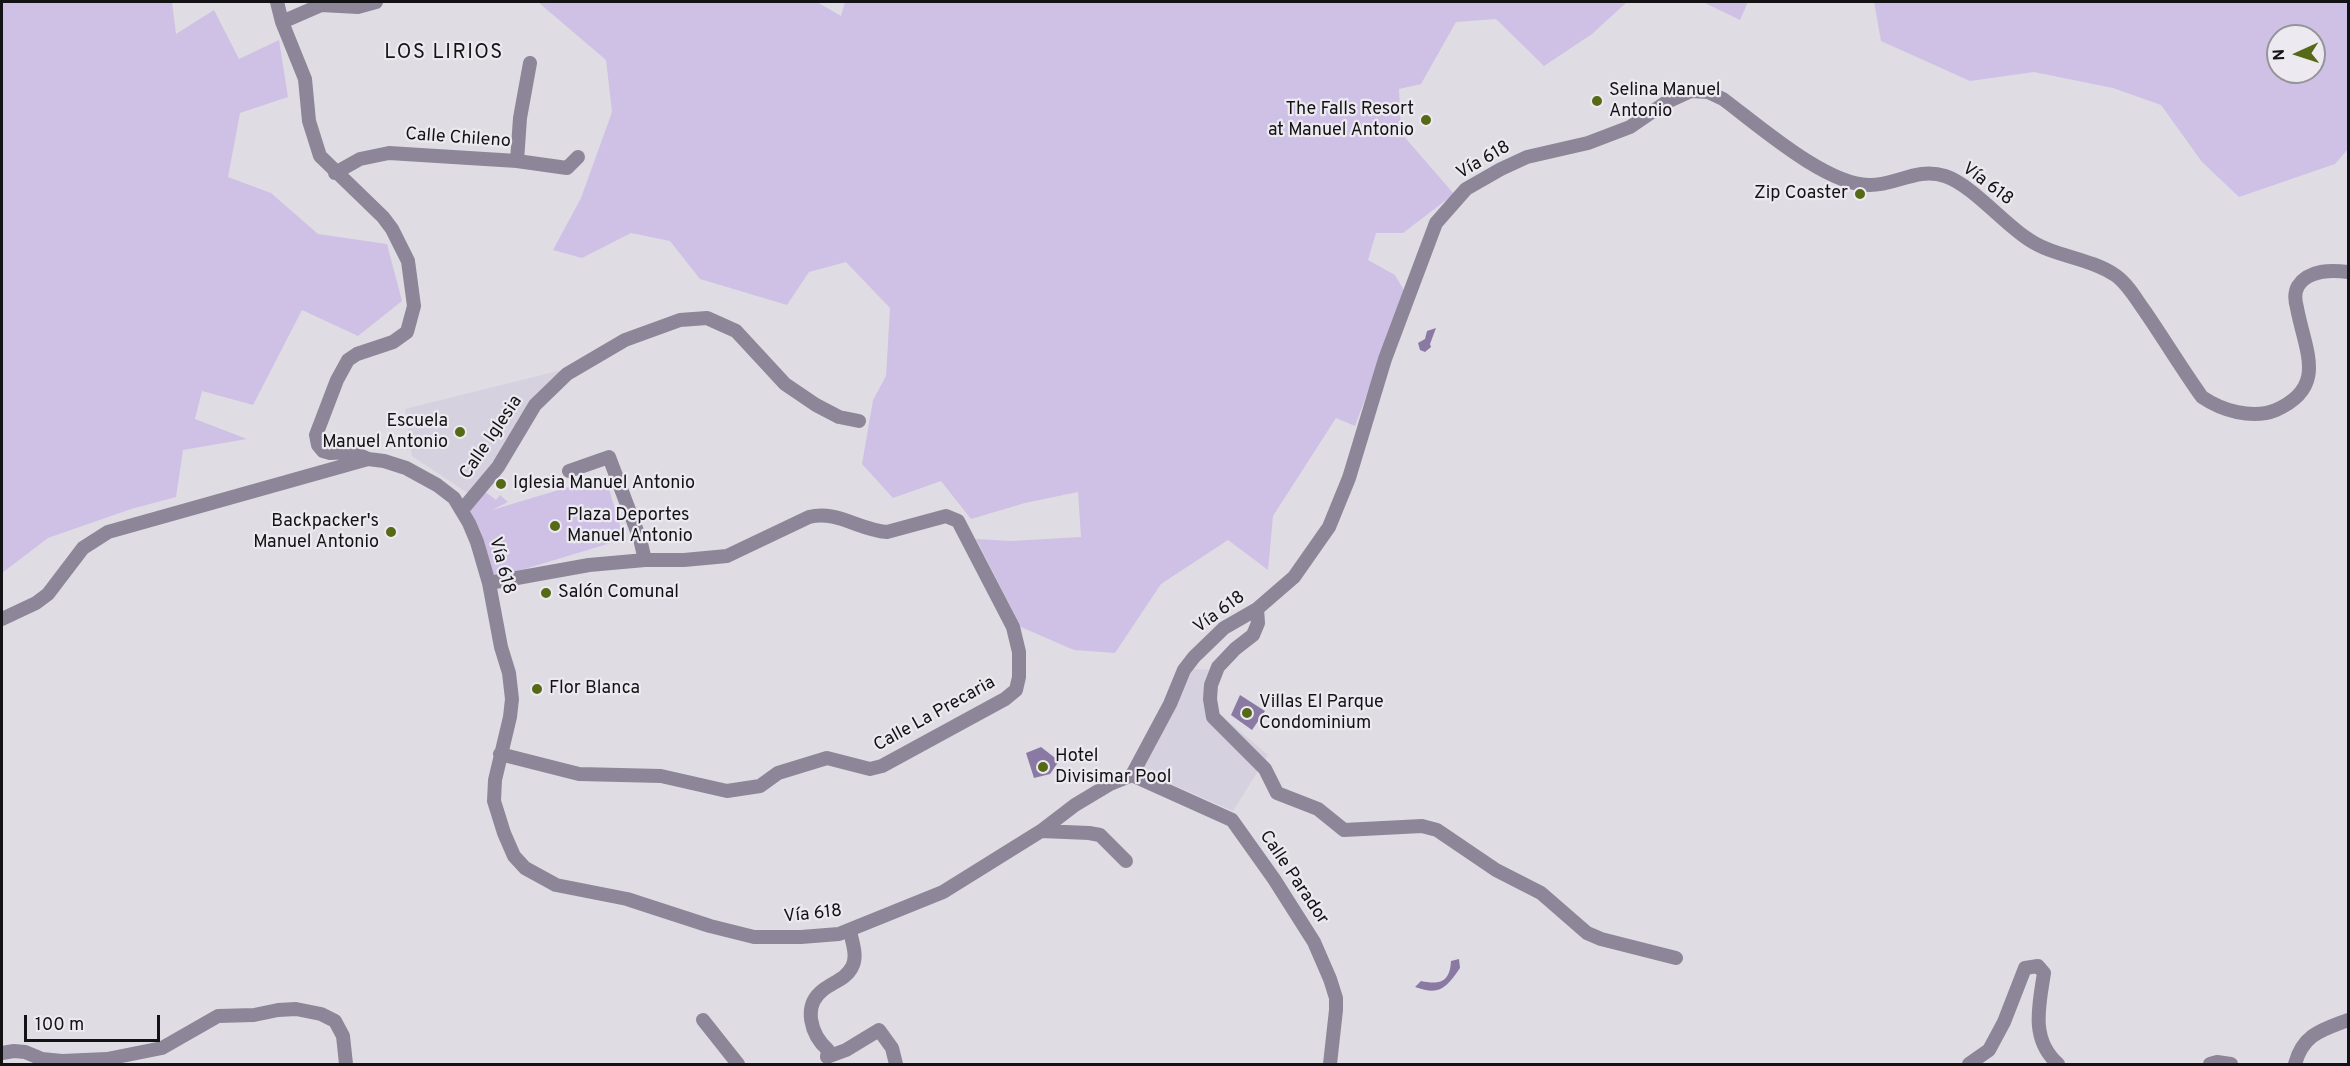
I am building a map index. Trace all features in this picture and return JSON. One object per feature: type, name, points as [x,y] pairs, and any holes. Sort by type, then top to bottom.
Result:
[{"type":"street","points":[[277,2],[282,22],[305,79],[312,136],[320,156],[383,217],[392,229],[408,261],[414,306],[407,332],[393,342],[357,354],[348,360],[339,374],[316,435],[318,445],[323,451],[352,452],[368,459]]},
{"type":"street","points":[[282,22],[321,5],[358,7],[376,2]]},
{"type":"street","points":[[517,160],[520,118],[530,63]]},
{"type":"street","name":"Vía 618","points":[[2,619],[36,603],[48,594],[83,548],[108,532],[368,459],[406,468],[437,484],[454,498],[477,542],[489,583],[512,699],[495,780],[495,801],[504,833],[514,856],[525,868],[556,885],[627,898],[710,926],[754,937],[839,934],[943,892],[1041,831],[1075,805],[1110,784],[1132,775],[1170,704],[1184,670],[1194,657],[1224,628],[1257,609],[1294,577],[1329,527],[1349,478],[1385,359],[1436,223],[1466,189],[1500,169],[1527,157],[1588,143],[1630,128],[1665,103],[1691,91],[1708,92],[1723,99],[1814,165],[1848,182],[1871,185],[1927,172],[1947,177],[1962,185],[2027,239],[2043,248],[2094,263],[2118,276],[2202,397],[2225,410],[2269,413],[2292,403],[2305,387],[2309,372],[2308,351],[2295,297],[2298,286],[2316,273],[2330,270],[2349,272]]},
{"type":"street","name":"Calle Chileno","points":[[335,173],[360,159],[389,153],[517,160],[567,168],[578,157]]},
{"type":"street","name":"Calle Iglesia","points":[[462,510],[498,467],[536,405],[567,374],[625,340],[681,320],[707,318],[736,331],[785,384],[839,417],[859,421]]},
{"type":"street","points":[[569,471],[609,457],[640,539],[645,560]]},
{"type":"street","name":"Calle La Precaria","points":[[489,583],[589,565],[727,556],[818,514],[830,514],[878,532],[887,532],[946,516],[958,521],[1012,627],[1018,652],[1019,677],[1016,690],[1005,699],[882,766],[870,769],[827,758],[778,773],[760,786],[727,791],[662,776],[579,774],[500,754]]},
{"type":"street","points":[[1257,609],[1258,623],[1253,635],[1218,667],[1210,699],[1213,717],[1265,769],[1277,793],[1318,809],[1344,830],[1422,826],[1437,830],[1496,870],[1541,893],[1587,933],[1601,939],[1676,958]]},
{"type":"street","name":"Calle Parador","points":[[1132,775],[1232,820],[1274,879],[1314,942],[1336,998],[1330,1065]]},
{"type":"street","points":[[1041,831],[1089,832],[1100,836],[1126,861]]},
{"type":"street","points":[[827,1061],[828,1050],[816,1037],[810,1019],[810,1010],[822,990],[846,975],[853,966],[855,954],[850,931]]},
{"type":"street","points":[[1970,1065],[1989,1050],[2004,1022],[2025,968],[2038,966],[2044,974],[2037,1024],[2040,1041],[2058,1065]]},
{"type":"street","points":[[2,1053],[24,1052],[42,1059],[62,1061],[107,1059],[162,1048],[218,1016],[254,1015],[296,1009],[321,1014],[335,1022],[343,1036],[346,1065]]},
{"type":"street","points":[[703,1020],[738,1065]]},
{"type":"street","points":[[2295,1065],[2299,1049],[2318,1032],[2349,1020]]},
{"type":"street","points":[[827,1061],[879,1030],[892,1048],[896,1065]]},
{"type":"street","points":[[2210,1065],[2217,1062],[2231,1065]]},
{"type":"shaded area","points":[[2,2],[172,2],[176,34],[214,10],[239,59],[279,40],[288,97],[240,113],[228,177],[271,193],[318,234],[387,244],[402,301],[358,336],[302,310],[253,405],[202,391],[195,419],[247,439],[183,450],[176,497],[131,509],[48,538],[2,573]]},
{"type":"shaded area","points":[[538,2],[817,2],[841,16],[845,2],[1627,2],[1592,34],[1544,66],[1496,19],[1456,22],[1421,84],[1399,89],[1401,133],[1454,194],[1403,233],[1376,233],[1368,260],[1395,275],[1405,292],[1355,426],[1336,418],[1273,516],[1268,570],[1228,540],[1161,584],[1115,653],[1074,650],[1021,627],[976,539],[1011,541],[1081,537],[1078,492],[1025,503],[971,519],[941,481],[893,498],[862,464],[873,400],[886,376],[890,308],[846,262],[809,272],[787,305],[700,279],[670,241],[631,233],[582,258],[553,250],[581,198],[612,112],[606,60]]},
{"type":"shaded area","points":[[1703,2],[1748,2],[1740,20]]},
{"type":"shaded area","points":[[1874,2],[2348,2],[2348,149],[2335,164],[2239,197],[2202,162],[2161,105],[2113,88],[2034,72],[1970,81],[1881,41]]},
{"type":"shaded area","points":[[1436,328],[1431,347],[1425,352],[1420,350],[1418,343],[1425,339],[1427,331]]},
{"type":"shaded area","name":"Escuela Manuel Antonio","points":[[562,370],[469,494],[412,456],[405,409]]},
{"type":"shaded area","name":"Plaza Deportes Manuel Antonio","points":[[605,476],[624,539],[495,578],[475,519],[468,509],[483,490],[496,500],[500,495],[508,502],[492,510]]},
{"type":"shaded area","points":[[1191,669],[1217,670],[1216,711],[1268,755],[1233,811],[1141,771]]},
{"type":"shaded area","name":"Villas El Parque Condominium","points":[[1240,695],[1265,711],[1252,730],[1231,715]]},
{"type":"shaded area","name":"Hotel Divisimar Pool","points":[[1041,747],[1059,761],[1050,774],[1034,778],[1026,753]]},
{"type":"shaded area","points":[[1459,959],[1460,968],[1451,981],[1442,988],[1431,991],[1415,987],[1421,981],[1434,983],[1443,980],[1449,974],[1451,961]]},
{"type":"place","name":"Selina Manuel Antonio","points":[[1597,101]]},
{"type":"place","name":"The Falls Resort at Manuel Antonio","points":[[1426,120]]},
{"type":"place","name":"Zip Coaster","points":[[1860,194]]},
{"type":"place","name":"Escuela Manuel Antonio","points":[[460,432]]},
{"type":"place","name":"Iglesia Manuel Antonio","points":[[501,484]]},
{"type":"place","name":"Plaza Deportes Manuel Antonio","points":[[555,526]]},
{"type":"place","name":"Backpacker's Manuel Antonio","points":[[391,532]]},
{"type":"place","name":"Salón Comunal","points":[[546,593]]},
{"type":"place","name":"Flor Blanca","points":[[537,689]]},
{"type":"place","name":"Villas El Parque Condominium","points":[[1247,713]]},
{"type":"place","name":"Hotel Divisimar Pool","points":[[1043,767]]},
{"type":"district","name":"LOS LIRIOS","points":[[444,54]]}]
